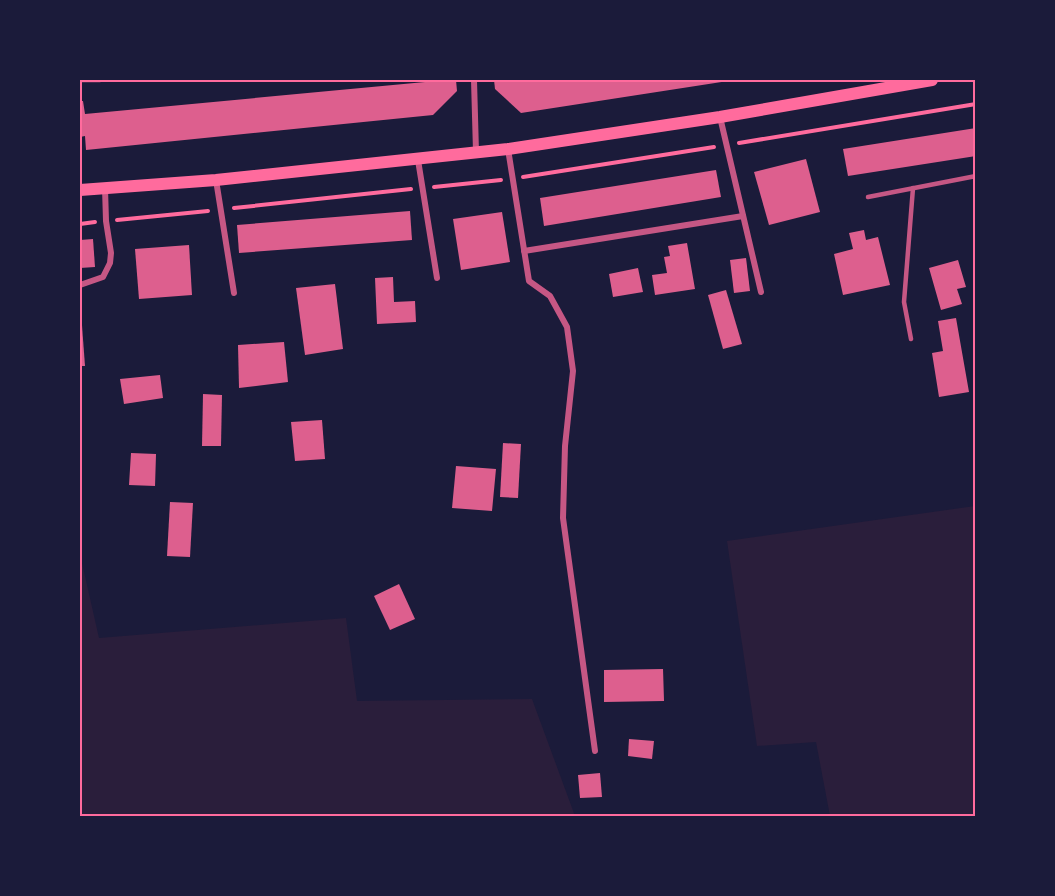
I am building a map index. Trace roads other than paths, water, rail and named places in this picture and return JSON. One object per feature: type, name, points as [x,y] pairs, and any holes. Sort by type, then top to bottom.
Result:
[{"type":"main road","points":[[80,190],[216,180],[508,150],[720,117],[933,80]]},
{"type":"street","points":[[474,80],[476,153]]},
{"type":"street","points":[[720,117],[761,292]]},
{"type":"street","points":[[508,150],[529,281],[550,296],[567,327],[573,371],[565,446],[563,518],[595,751]]},
{"type":"street","points":[[418,160],[437,278]]},
{"type":"street","points":[[216,180],[234,293]]},
{"type":"street","points":[[80,285],[103,277],[110,264],[105,188]]},
{"type":"street","points":[[524,251],[743,216]]},
{"type":"lane","points":[[80,81],[100,80]]},
{"type":"lane","points":[[868,197],[975,176]]},
{"type":"lane","points":[[911,339],[904,302],[913,188]]}]
